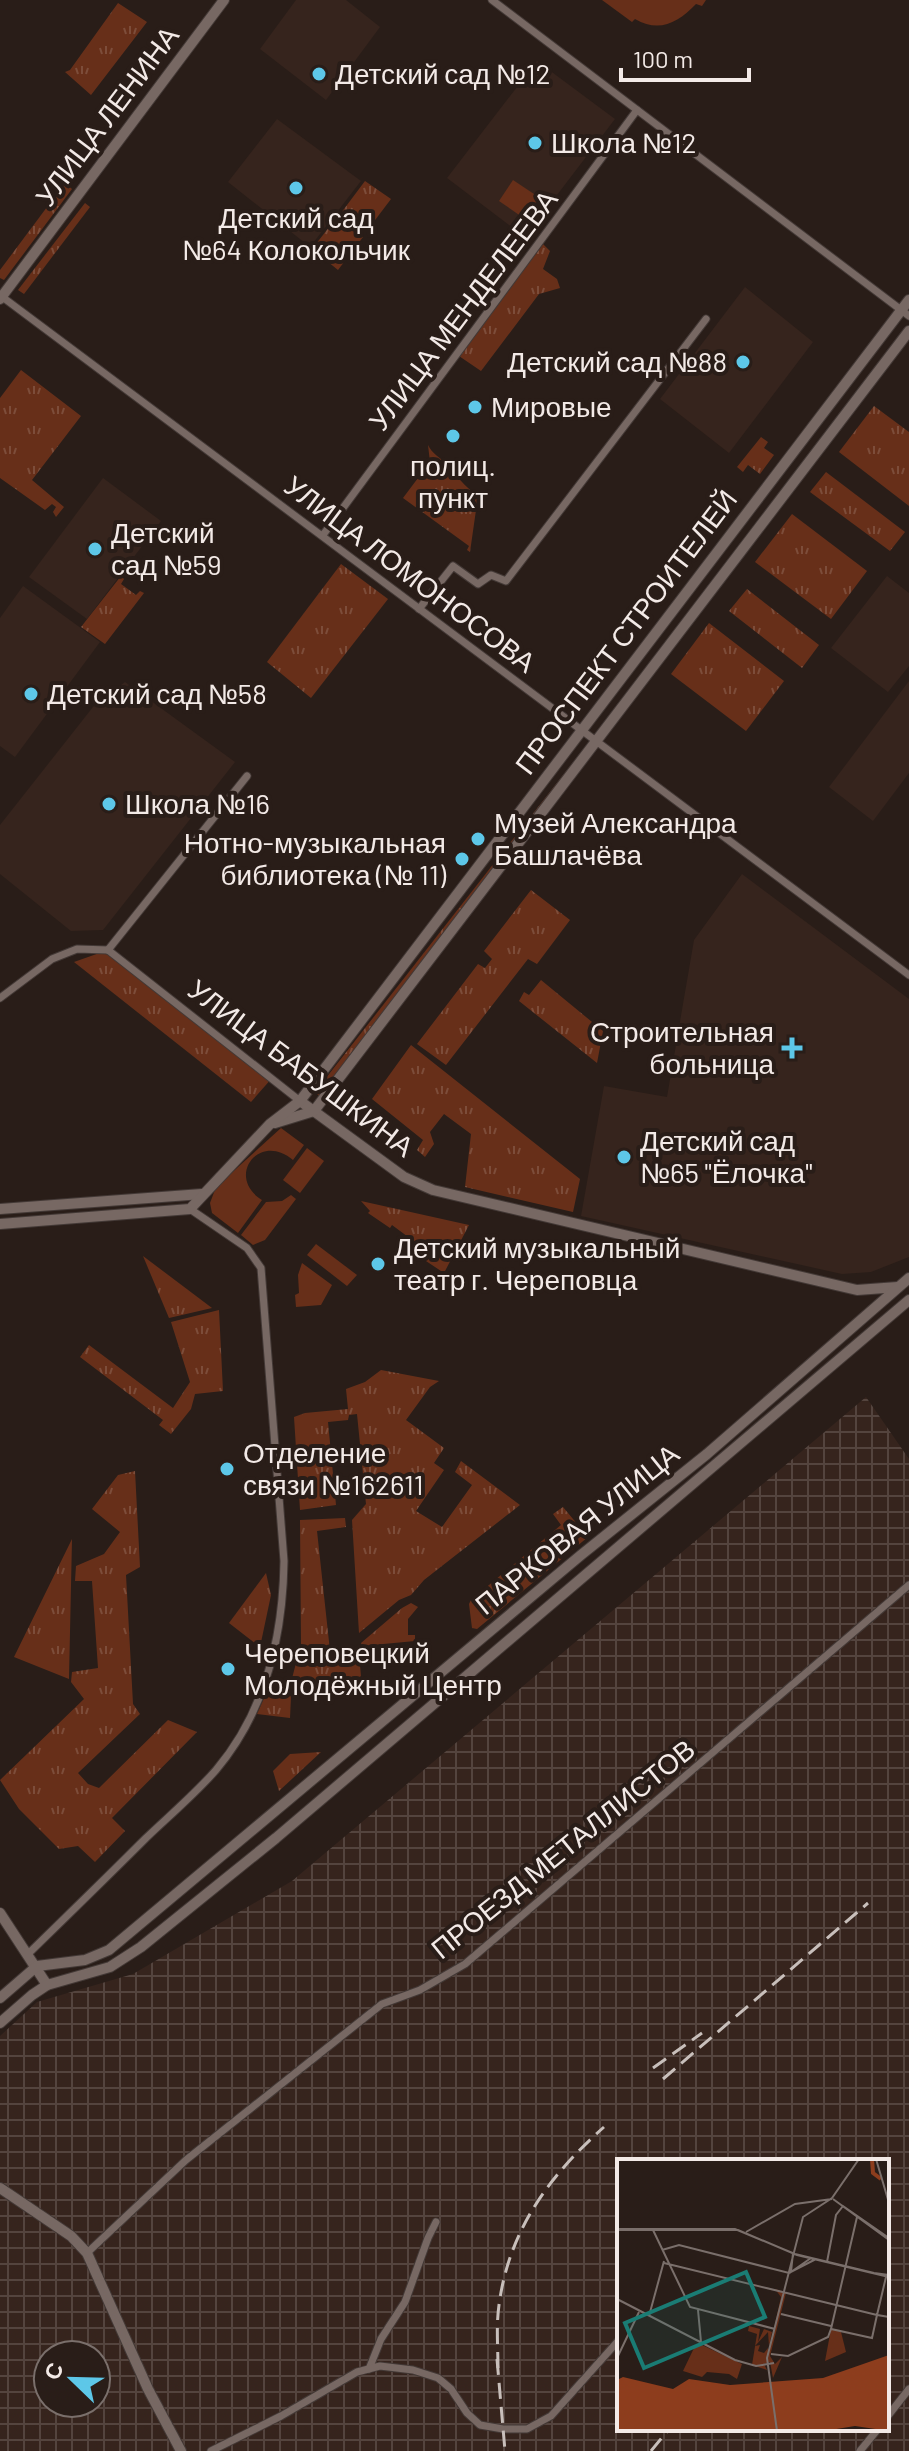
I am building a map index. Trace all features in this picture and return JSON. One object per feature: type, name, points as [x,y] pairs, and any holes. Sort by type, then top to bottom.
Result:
[{"type":"main road","name":"УЛИЦА ЛЕНИНА","points":[[0,297],[224,0]]},
{"type":"main road","name":"ПРОСПЕКТ СТРОИТЕЛЕЙ","points":[[190,1209],[270,1124],[300,1101],[581,731],[905,313],[909,300]]},
{"type":"main road","name":"ПРОСПЕКТ СТРОИТЕЛЕЙ","points":[[314,1111],[909,331]]},
{"type":"main road","name":"УЛИЦА БАБУШКИНА","points":[[300,1101],[404,1177],[433,1190],[857,1290],[898,1287]]},
{"type":"main road","points":[[270,1124],[314,1111]]},
{"type":"main road","points":[[0,1209],[202,1194]]},
{"type":"main road","points":[[0,1224],[190,1209]]},
{"type":"main road","name":"ПАРКОВАЯ УЛИЦА","points":[[37,1966],[85,1960],[109,1950],[581,1555],[707,1454],[909,1278]]},
{"type":"main road","points":[[898,1287],[909,1299]]},
{"type":"main road","name":"ПАРКОВАЯ УЛИЦА","points":[[47,1985],[110,1967],[141,1947],[276,1838],[909,1299]]},
{"type":"main road","points":[[0,1913],[29,1953],[47,1985],[0,2023]]},
{"type":"main road","points":[[0,1998],[37,1966]]},
{"type":"main road","points":[[0,2188],[71,2236],[87,2253],[148,2389],[181,2451]]},
{"type":"street","points":[[492,0],[905,313]]},
{"type":"street","name":"УЛИЦА МЕНДЕЛЕЕВА","points":[[323,535],[637,110]]},
{"type":"street","name":"УЛИЦА ЛОМОНОСОВА","points":[[0,297],[909,975]]},
{"type":"street","points":[[419,609],[453,566],[478,584],[491,575],[506,581],[706,319]]},
{"type":"street","points":[[0,998],[52,959],[77,949],[108,950],[247,776]]},
{"type":"street","name":"УЛИЦА БАБУШКИНА","points":[[108,950],[300,1101]]},
{"type":"street","points":[[29,1953],[216,1770],[250,1716],[266,1683],[276,1649],[284,1602],[284,1561],[261,1268],[247,1248],[190,1209]]},
{"type":"street","name":"ПРОЕЗД МЕТАЛЛИСТОВ","points":[[87,2253],[186,2160],[382,2004],[420,1990],[465,1964],[909,1585]]},
{"type":"street","points":[[369,2369],[381,2339],[405,2302],[436,2222]]},
{"type":"street","points":[[211,2451],[281,2416],[357,2372],[380,2366],[413,2370],[438,2378],[480,2425],[527,2429],[551,2416],[617,2342]]},
{"type":"street","points":[[889,2414],[909,2389]]},
{"type":"street","points":[[860,2451],[876,2431]]},
{"type":"shaded area","name":"Детский сад №12","points":[[296,0],[346,0],[380,27],[326,100],[260,49]]},
{"type":"shaded area","name":"Школа №12","points":[[537,61],[615,119],[525,237],[447,178]]},
{"type":"shaded area","name":"Детский сад №64 Колокольчик","points":[[277,119],[361,181],[310,247],[228,182]]},
{"type":"shaded area","name":"Детский сад №88","points":[[745,287],[813,342],[729,453],[660,399]]},
{"type":"shaded area","name":"Детский сад №59","points":[[103,478],[161,521],[87,619],[29,577]]},
{"type":"shaded area","points":[[887,576],[909,593],[909,666],[888,692],[831,648]]},
{"type":"shaded area","name":"Детский сад №58","points":[[23,586],[100,642],[15,757],[0,746],[0,618]]},
{"type":"shaded area","points":[[909,681],[909,773],[873,821],[829,787]]},
{"type":"shaded area","name":"Школа №16","points":[[125,682],[235,762],[103,930],[71,931],[0,874],[0,825],[93,707]]},
{"type":"shaded area","name":"Строительная больница","points":[[742,874],[909,999],[909,1257],[871,1272],[842,1274],[581,1216],[604,1086],[667,1097],[694,940]]},
{"type":"shaded area","points":[[866,1397],[909,1459],[909,2451],[0,2451],[0,2036],[37,2002],[133,1974],[292,1881]]},
{"type":"green space","points":[[602,0],[706,0],[702,6],[696,4],[675,21],[652,25],[635,19],[632,22]]},
{"type":"green space","points":[[118,3],[147,22],[91,95],[65,72],[70,70]]},
{"type":"green space","points":[[513,180],[540,198],[525,219],[499,201]]},
{"type":"green space","points":[[365,181],[391,199],[366,232],[341,213]]},
{"type":"green space","points":[[65,183],[72,189],[4,280],[0,278],[0,270]]},
{"type":"green space","points":[[85,203],[90,207],[24,294],[18,290]]},
{"type":"green space","points":[[337,217],[363,237],[338,270],[312,249]]},
{"type":"green space","points":[[543,244],[550,251],[543,269],[557,279],[560,288],[539,294],[481,371],[459,356]]},
{"type":"green space","points":[[21,370],[81,416],[32,480],[64,507],[56,517],[53,512],[56,507],[52,504],[45,510],[0,478],[0,398]]},
{"type":"green space","points":[[874,406],[909,432],[909,506],[839,452]]},
{"type":"green space","points":[[761,437],[768,442],[764,448],[774,455],[760,474],[748,465],[743,472],[737,467]]},
{"type":"green space","points":[[428,445],[478,496],[470,552],[467,550],[469,546],[403,498],[430,462]]},
{"type":"green space","points":[[826,472],[905,532],[890,551],[810,492]]},
{"type":"green space","points":[[792,514],[867,571],[831,619],[755,562]]},
{"type":"green space","points":[[341,564],[388,599],[311,698],[267,662]]},
{"type":"green space","points":[[121,576],[124,579],[121,584],[136,595],[140,591],[144,593],[105,644],[81,627]]},
{"type":"green space","points":[[747,589],[819,645],[802,668],[729,611]]},
{"type":"green space","points":[[709,623],[784,681],[746,731],[671,674]]},
{"type":"green space","points":[[585,747],[589,749],[321,1098],[315,1092]]},
{"type":"green space","points":[[531,890],[570,920],[537,964],[528,959],[446,1065],[417,1044],[478,964],[485,968],[492,959],[484,951]]},
{"type":"green space","points":[[108,950],[272,1078],[251,1102],[74,962]]},
{"type":"green space","points":[[541,980],[603,1031],[597,1063],[519,1001],[524,992],[529,995]]},
{"type":"green space","points":[[411,1045],[580,1179],[573,1212],[465,1187],[471,1134],[444,1114],[430,1132],[434,1144],[425,1157],[417,1150],[423,1140],[372,1099]]},
{"type":"green space","points":[[281,1128],[304,1145],[293,1160],[280,1152],[269,1151],[251,1160],[246,1180],[262,1200],[238,1233],[212,1213],[210,1203],[216,1187]]},
{"type":"green space","points":[[307,1148],[324,1161],[300,1193],[283,1180]]},
{"type":"green space","points":[[291,1195],[296,1199],[265,1240],[253,1245],[241,1235],[266,1202],[282,1201]]},
{"type":"green space","points":[[361,1201],[469,1225],[444,1273],[414,1253],[419,1245],[392,1225],[390,1228],[368,1213],[370,1211]]},
{"type":"green space","points":[[316,1244],[357,1275],[347,1286],[307,1255]]},
{"type":"green space","points":[[143,1256],[212,1308],[169,1318]]},
{"type":"green space","points":[[302,1263],[332,1285],[321,1305],[296,1307],[295,1295],[299,1293],[298,1275]]},
{"type":"green space","points":[[219,1310],[223,1391],[195,1394],[191,1409],[171,1434],[159,1425],[163,1420],[80,1357],[89,1345],[173,1408],[190,1382],[171,1322]]},
{"type":"green space","points":[[381,1370],[439,1381],[430,1387],[406,1420],[444,1448],[434,1463],[444,1470],[416,1511],[442,1527],[472,1485],[455,1472],[461,1461],[520,1505],[424,1580],[411,1595],[399,1600],[359,1633],[352,1520],[366,1504],[357,1414],[349,1415],[348,1420],[328,1422],[336,1505],[300,1510],[294,1417],[348,1409],[346,1389],[365,1382]]},
{"type":"green space","points":[[135,1471],[140,1567],[126,1575],[133,1704],[140,1714],[78,1773],[88,1784],[99,1788],[168,1720],[197,1732],[112,1818],[125,1831],[95,1862],[78,1846],[59,1849],[19,1809],[0,1780],[84,1699],[71,1682],[72,1672],[98,1668],[92,1581],[75,1581],[76,1566],[104,1554],[120,1532],[92,1509],[118,1475]]},
{"type":"green space","points":[[563,1507],[588,1537],[477,1629],[472,1628],[471,1600],[561,1525],[553,1514]]},
{"type":"green space","points":[[345,1518],[346,1527],[317,1531],[330,1651],[354,1649],[360,1665],[362,1688],[322,1694],[306,1689],[299,1693],[289,1690],[301,1644],[300,1520]]},
{"type":"green space","points":[[72,1539],[69,1678],[69,1679],[14,1657]]},
{"type":"green space","points":[[266,1573],[271,1595],[260,1647],[229,1623]]},
{"type":"green space","points":[[411,1603],[418,1607],[408,1619],[408,1635],[415,1635],[415,1641],[362,1646],[361,1643]]},
{"type":"green space","points":[[269,1687],[291,1696],[290,1718],[257,1714]]},
{"type":"green space","points":[[321,1752],[279,1791],[273,1771],[290,1754]]},
{"type":"railway","points":[[663,2079],[868,1903]]},
{"type":"railway","points":[[653,2068],[702,2033]]},
{"type":"railway","points":[[498,2368],[499,2305],[504,2278],[522,2229],[549,2185],[604,2127]]},
{"type":"railway","points":[[497,2359],[505,2451]]},
{"type":"railway","points":[[651,2451],[667,2431]]},
{"type":"place","name":"Детский сад №12","points":[[319,74]]},
{"type":"place","name":"Школа №12","points":[[535,143]]},
{"type":"place","name":"Детский сад №64 Колокольчик","points":[[296,188]]},
{"type":"place","name":"Детский сад №88","points":[[743,362]]},
{"type":"place","name":"Мировые","points":[[475,407]]},
{"type":"place","name":"полиц. пункт","points":[[453,436]]},
{"type":"place","name":"Детский сад №59","points":[[95,549]]},
{"type":"place","name":"Детский сад №58","points":[[31,694]]},
{"type":"place","name":"Школа №16","points":[[109,804]]},
{"type":"place","name":"Музей Александра Башлачёва","points":[[478,839]]},
{"type":"place","name":"Нотно-музыкальная библиотека (№ 11)","points":[[462,859]]},
{"type":"place","name":"Строительная больница","points":[[792,1048]]},
{"type":"place","name":"Детский сад №65 \"Ёлочка\"","points":[[624,1157]]},
{"type":"place","name":"Детский музыкальный театр г. Череповца","points":[[378,1264]]},
{"type":"place","name":"Отделение связи №162611","points":[[227,1469]]},
{"type":"place","name":"Череповецкий Молодёжный Центр","points":[[228,1669]]}]
